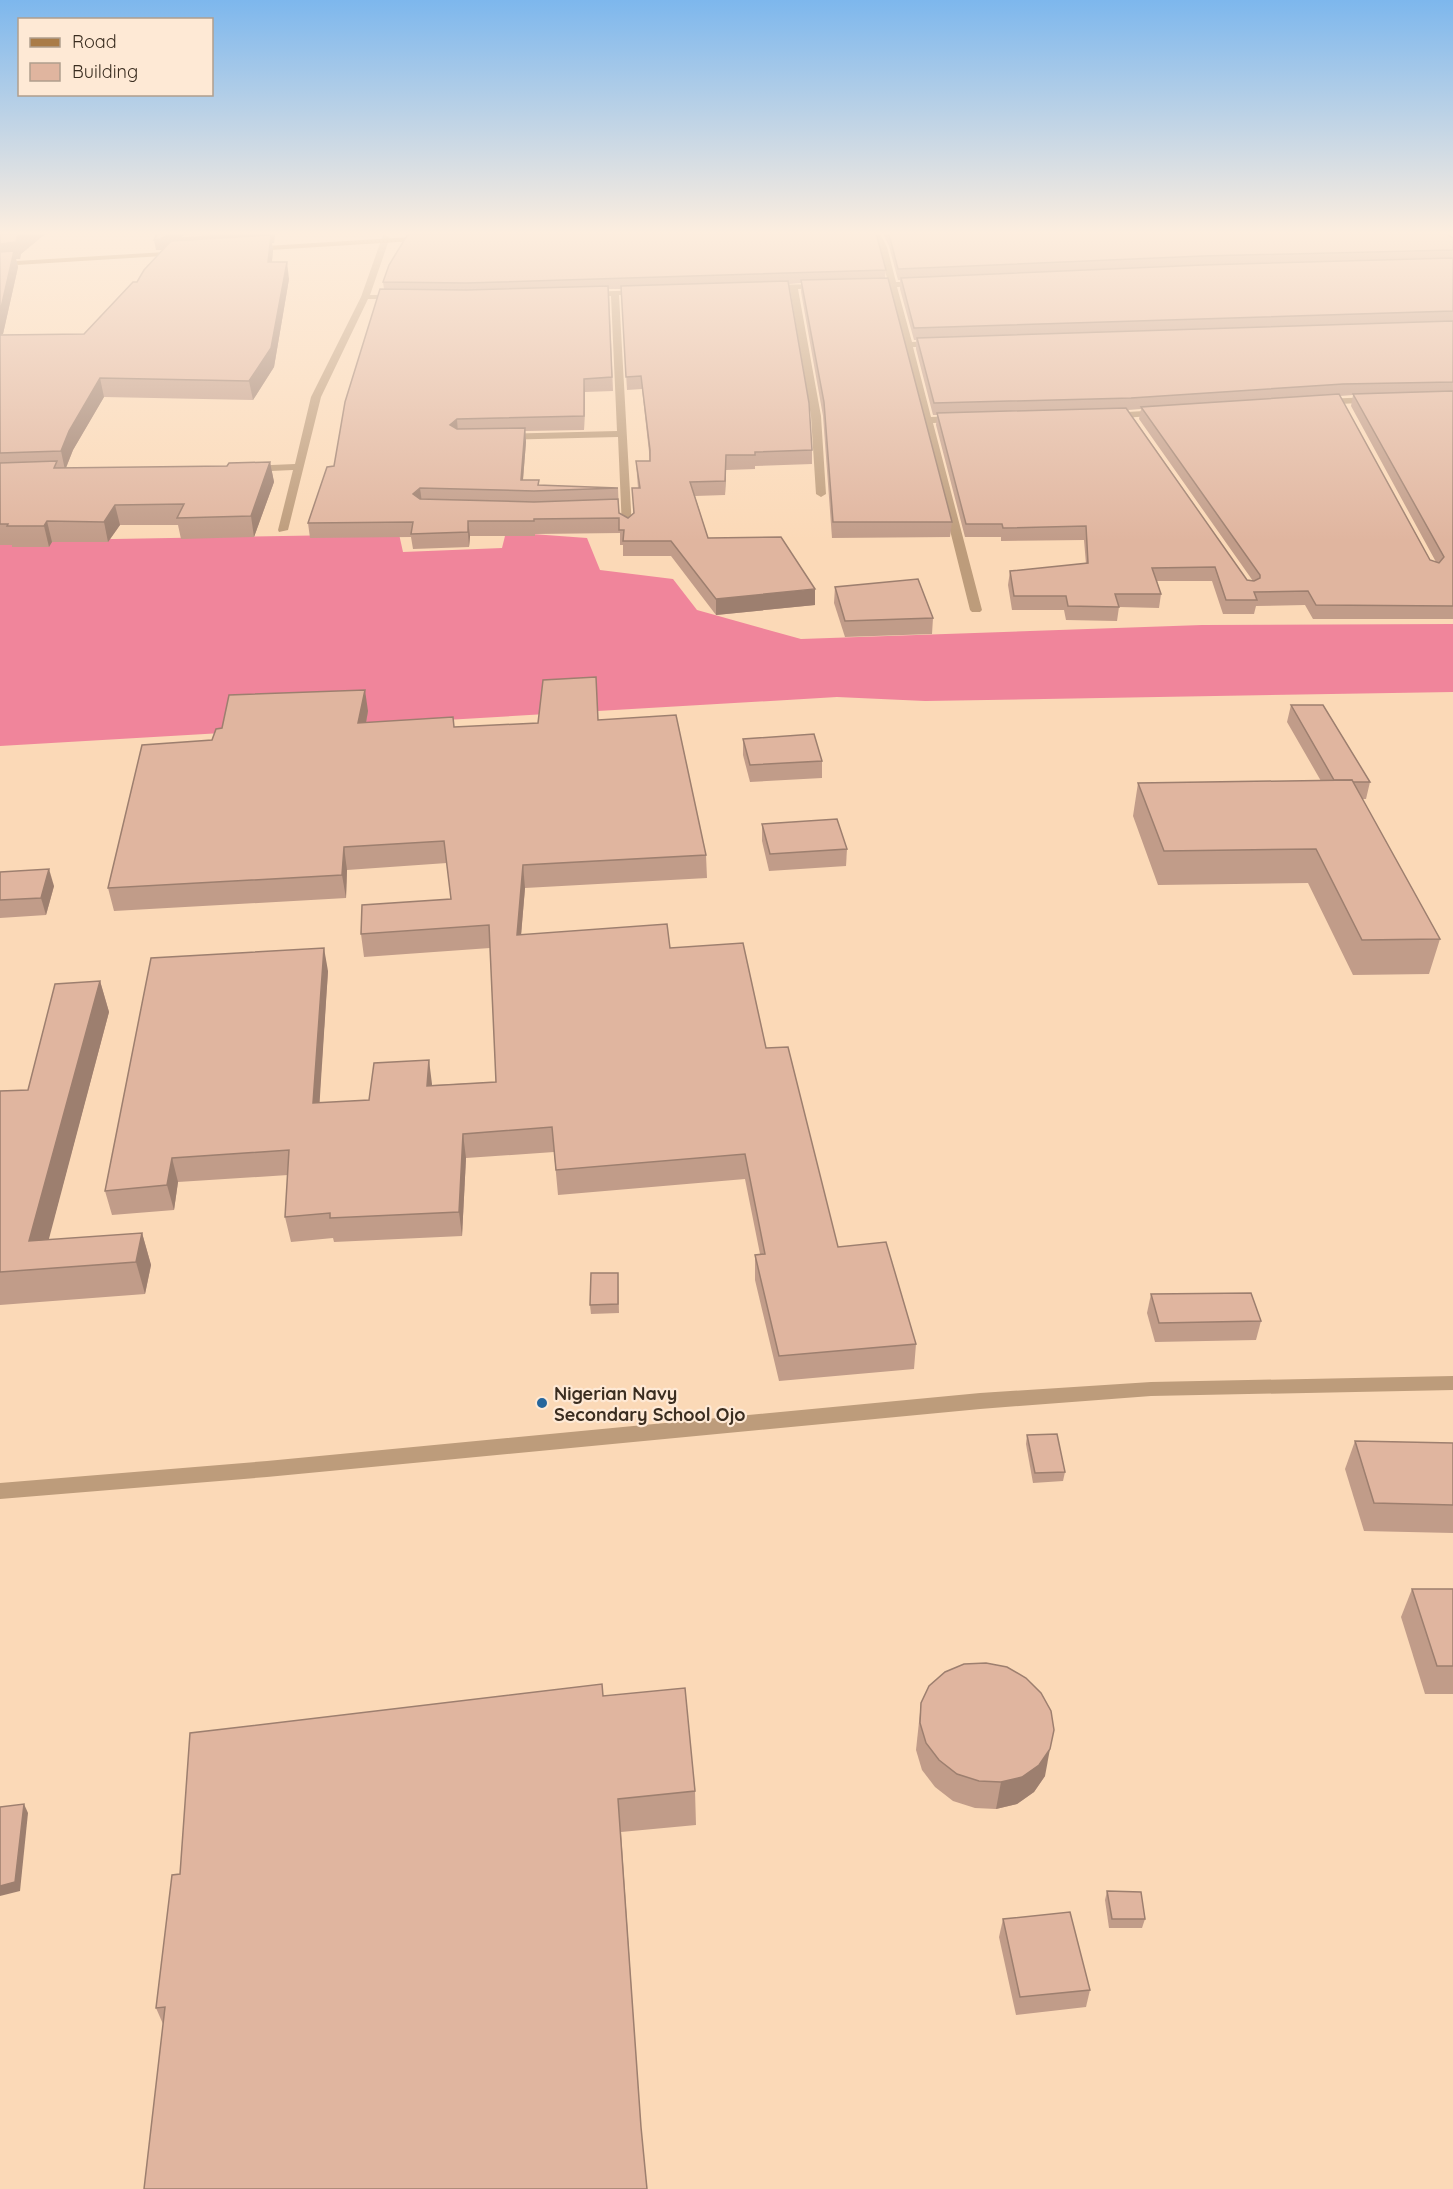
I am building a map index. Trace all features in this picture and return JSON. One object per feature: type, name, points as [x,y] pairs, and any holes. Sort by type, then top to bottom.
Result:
[{"type":"street","points":[[283,530],[316,397],[346,336]]},
{"type":"street","points":[[617,336],[622,434],[621,509],[627,528]]},
{"type":"street","points":[[802,336],[816,416],[821,494]]},
{"type":"street","points":[[905,336],[976,610]]},
{"type":"street","points":[[907,345],[942,344]]},
{"type":"street","points":[[1305,403],[1386,399]]},
{"type":"street","points":[[1341,400],[1346,411]]},
{"type":"street","points":[[1093,416],[1176,412]]},
{"type":"street","points":[[1129,415],[1135,425]]},
{"type":"street","points":[[928,420],[963,419]]},
{"type":"street","points":[[493,437],[622,434]]},
{"type":"street","points":[[239,470],[298,467]]},
{"type":"street","points":[[0,1491],[267,1470],[992,1400],[1151,1389],[1453,1383]]},
{"type":"shaded area","points":[[506,532],[587,538],[600,570],[673,579],[697,610],[801,639],[1202,625],[1453,624],[1453,692],[925,701],[837,697],[0,746],[0,541],[399,534],[403,552],[502,548]]},
{"type":"building","points":[[0,336],[273,336],[271,348],[249,381],[100,378],[69,431],[61,451],[0,453]]},
{"type":"building","points":[[365,336],[610,336],[612,377],[584,379],[584,416],[457,419],[450,425],[457,429],[525,428],[521,480],[539,480],[538,485],[618,488],[534,491],[420,488],[413,494],[420,499],[534,502],[618,499],[619,513],[628,518],[634,513],[632,488],[640,488],[636,461],[650,461],[650,450],[641,376],[626,377],[624,336],[797,336],[809,403],[812,450],[726,455],[725,481],[690,482],[708,538],[781,537],[815,589],[716,599],[671,541],[623,541],[624,530],[619,530],[619,518],[468,521],[468,532],[411,534],[413,522],[308,523],[327,467],[334,466],[345,402]]},
{"type":"building","points":[[812,336],[903,336],[952,522],[833,522],[824,402]]},
{"type":"building","points":[[1453,336],[1453,382],[1343,384],[1131,398],[934,403],[917,338]]},
{"type":"building","points":[[1453,391],[1453,606],[1316,605],[1308,591],[1254,592],[1257,600],[1226,600],[1215,567],[1152,568],[1161,594],[1115,594],[1119,607],[1068,606],[1066,596],[1014,596],[1010,571],[1088,563],[1086,526],[1003,528],[1002,524],[966,524],[937,413],[1126,408],[1247,580],[1254,581],[1260,578],[1260,575],[1141,407],[1339,394],[1430,560],[1439,563],[1444,557],[1353,394]]},
{"type":"building","points":[[57,461],[54,468],[227,466],[229,463],[270,462],[251,516],[177,518],[184,504],[115,505],[104,522],[47,521],[44,526],[0,524],[0,463]]},
{"type":"building","points":[[918,579],[933,618],[845,621],[835,587]]},
{"type":"building","points":[[596,677],[598,720],[676,715],[706,855],[523,865],[517,935],[667,924],[670,948],[743,943],[766,1048],[788,1047],[838,1247],[886,1242],[916,1344],[779,1356],[755,1255],[765,1254],[745,1154],[556,1170],[552,1127],[463,1134],[459,1212],[330,1218],[330,1213],[285,1217],[289,1150],[172,1158],[167,1185],[105,1191],[151,958],[324,948],[313,1103],[369,1100],[374,1063],[429,1060],[427,1086],[496,1082],[489,925],[361,934],[362,905],[451,899],[444,841],[344,847],[342,875],[108,888],[142,745],[212,740],[216,729],[222,728],[229,695],[365,690],[358,723],[453,717],[454,727],[538,723],[543,680]]},
{"type":"building","points":[[1291,705],[1323,705],[1370,782],[1334,780]]},
{"type":"building","points":[[814,734],[822,761],[750,765],[743,739]]},
{"type":"building","points":[[1352,780],[1440,939],[1362,940],[1316,849],[1164,851],[1138,783]]},
{"type":"building","points":[[837,819],[847,849],[770,854],[762,824]]},
{"type":"building","points":[[49,869],[41,898],[0,900],[0,872]]},
{"type":"building","points":[[100,981],[29,1241],[142,1233],[136,1262],[0,1272],[0,1091],[28,1090],[55,984]]},
{"type":"building","points":[[591,1273],[618,1273],[618,1304],[590,1305]]},
{"type":"building","points":[[1251,1293],[1261,1321],[1159,1323],[1151,1294]]},
{"type":"building","points":[[1057,1434],[1065,1472],[1035,1473],[1027,1435]]},
{"type":"building","points":[[1355,1441],[1453,1443],[1453,1505],[1374,1503]]},
{"type":"building","points":[[1412,1589],[1453,1589],[1453,1666],[1437,1666]]},
{"type":"building","points":[[986,1663],[1007,1667],[1026,1678],[1041,1693],[1051,1711],[1054,1730],[1050,1749],[1039,1765],[1022,1777],[1001,1782],[979,1781],[957,1774],[939,1760],[926,1743],[920,1723],[921,1703],[929,1686],[945,1672],[964,1664]]},
{"type":"building","points":[[602,1684],[603,1696],[685,1688],[695,1791],[618,1799],[647,2189],[144,2189],[165,2007],[156,2008],[172,1875],[180,1874],[190,1733]]},
{"type":"building","points":[[24,1804],[15,1882],[0,1886],[0,1807]]},
{"type":"building","points":[[1107,1891],[1141,1892],[1145,1919],[1112,1919]]},
{"type":"building","points":[[1070,1912],[1090,1990],[1020,1997],[1003,1919]]},
{"type":"place","name":"Nigerian Navy Secondary School Ojo","points":[[542,1403]]}]
